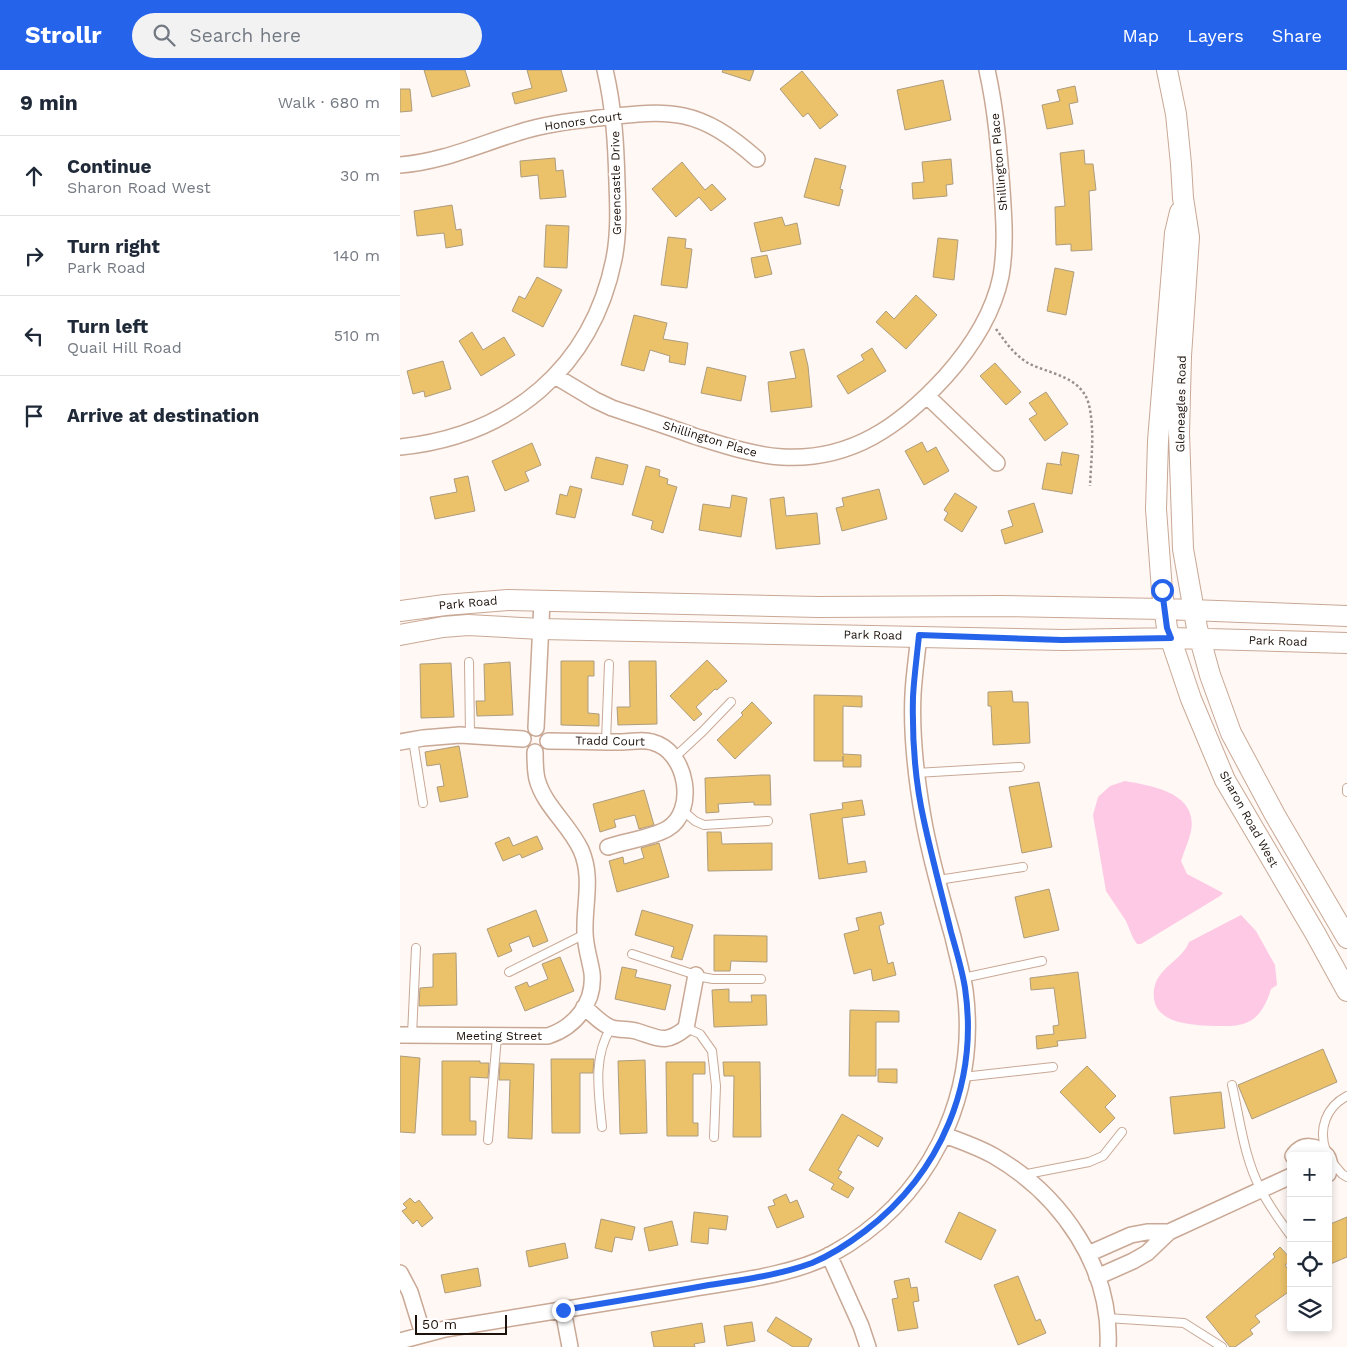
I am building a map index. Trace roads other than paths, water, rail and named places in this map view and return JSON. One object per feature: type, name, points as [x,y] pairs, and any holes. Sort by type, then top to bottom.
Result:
[{"type":"main road","name":"Gleneagles Road","points":[[1167,70],[1176,114],[1183,198],[1189,237],[1181,356],[1179,443],[1183,549],[1193,610]]},
{"type":"main road","name":"Gleneagles Road","points":[[1164,609],[1156,509],[1158,441],[1175,233],[1183,198]]},
{"type":"main road","name":"Park Road","points":[[400,611],[472,602],[508,600],[819,607],[1000,606],[1164,609],[1347,616]]},
{"type":"main road","name":"Sharon Road West","points":[[1164,609],[1171,638],[1191,699],[1225,780],[1347,991]]},
{"type":"main road","name":"Sharon Road West","points":[[1193,610],[1210,675],[1232,733],[1275,815],[1347,938]]},
{"type":"main road","name":"Park Road","points":[[400,635],[443,627],[468,625],[541,629],[919,635],[1062,640],[1171,638],[1347,644]]},
{"type":"street","name":"Greencastle Drive","points":[[400,447],[423,445],[453,438],[480,428],[522,405],[555,376],[572,356],[596,315],[607,287],[614,258],[618,215],[616,130],[605,70]]},
{"type":"street","name":"Shillington Place","points":[[555,376],[612,408],[727,447],[756,454],[782,457],[826,454],[861,444],[899,421],[927,396],[960,360],[987,318],[1001,276],[1005,240],[998,132],[987,70]]},
{"type":"street","name":"Honors Court","points":[[400,165],[457,154],[518,132],[541,126],[613,116],[663,112],[692,118],[721,130],[757,159]]},
{"type":"street","points":[[927,396],[997,462]]},
{"type":"street","points":[[536,728],[542,601]]},
{"type":"street","points":[[400,1341],[424,1334],[787,1270],[829,1256],[852,1241],[893,1208],[914,1183],[933,1156],[953,1114],[963,1077],[967,1051],[968,1020],[963,978],[923,818],[916,773],[913,737],[913,696],[919,635]]},
{"type":"street","points":[[536,728],[545,732],[548,741],[544,749],[535,752],[526,748],[524,739],[528,731],[536,728]]},
{"type":"street","points":[[406,741],[432,737],[470,735],[524,739]]},
{"type":"street","name":"Tradd Court","points":[[548,741],[639,740],[663,746],[675,757]]},
{"type":"street","name":"Meeting Street","points":[[406,1035],[548,1036],[561,1032],[572,1024],[589,998],[592,986],[592,973],[585,934],[588,882],[586,865],[577,842],[543,793],[537,779],[535,752]]},
{"type":"street","points":[[608,847],[667,829],[675,822],[682,810],[684,783],[682,771],[675,757]]},
{"type":"street","points":[[584,1007],[611,1028],[634,1031],[655,1039],[664,1040],[671,1038],[686,1028],[696,975]]},
{"type":"street","points":[[944,1135],[993,1156],[1022,1175],[1050,1198],[1067,1219],[1088,1254],[1097,1277],[1106,1318],[1108,1347]]},
{"type":"street","points":[[1297,1152],[1301,1148],[1308,1146],[1316,1147],[1324,1152]]},
{"type":"street","points":[[1097,1277],[1147,1253],[1169,1232],[1287,1178]]},
{"type":"street","points":[[1088,1254],[1131,1235],[1147,1232],[1169,1232]]},
{"type":"street","points":[[829,1256],[861,1326],[868,1347]]},
{"type":"street","points":[[400,1273],[410,1292],[424,1334]]},
{"type":"street","points":[[563,1310],[570,1347]]},
{"type":"lane","points":[[469,662],[470,735]]},
{"type":"lane","points":[[606,741],[610,664]]},
{"type":"lane","points":[[675,757],[731,702]]},
{"type":"lane","points":[[406,741],[423,803]]},
{"type":"lane","points":[[916,773],[1020,767]]},
{"type":"lane","points":[[682,810],[695,821],[704,825],[768,821]]},
{"type":"lane","points":[[938,880],[1022,867]]},
{"type":"lane","points":[[509,972],[585,934]]},
{"type":"lane","points":[[406,1035],[416,948]]},
{"type":"lane","points":[[632,954],[713,979],[761,980]]},
{"type":"lane","points":[[963,978],[1042,961]]},
{"type":"lane","points":[[602,1127],[598,1082],[600,1058],[607,1034],[611,1028]]},
{"type":"lane","points":[[686,1028],[700,1034],[712,1051],[716,1086],[714,1137]]},
{"type":"lane","points":[[488,1140],[497,1037]]},
{"type":"lane","points":[[963,1077],[1053,1068]]},
{"type":"lane","points":[[1232,1085],[1249,1161],[1261,1190],[1287,1230]]},
{"type":"lane","points":[[1326,1152],[1323,1132],[1326,1118],[1331,1107],[1347,1096]]},
{"type":"lane","points":[[1022,1175],[1089,1162],[1103,1156],[1122,1132]]},
{"type":"lane","points":[[1332,1162],[1347,1177]]},
{"type":"lane","points":[[1106,1318],[1184,1323],[1222,1347]]}]
